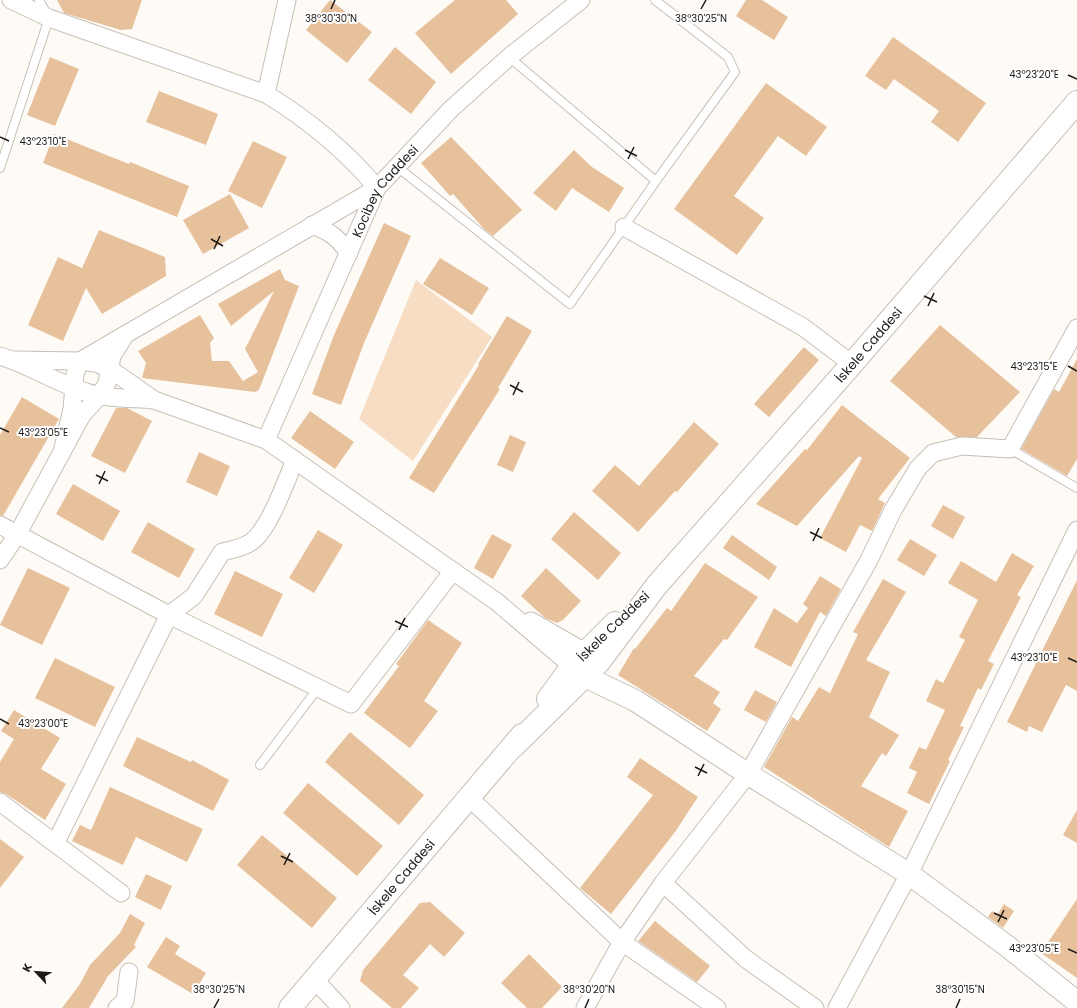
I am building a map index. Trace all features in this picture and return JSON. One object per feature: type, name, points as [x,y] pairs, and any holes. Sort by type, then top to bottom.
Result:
[{"type":"main road","name":"İskele Caddesi","points":[[290,1008],[585,664],[657,585],[852,364],[1077,102]]},
{"type":"street","points":[[11,0],[49,18],[266,94],[291,110],[356,163],[377,188],[80,360],[73,387],[72,409],[63,448]]},
{"type":"street","points":[[266,94],[287,0]]},
{"type":"street","name":"Kocibey Caddesi","points":[[266,440],[377,188],[451,109],[509,57],[581,0]]},
{"type":"street","points":[[312,225],[328,230],[338,238],[349,253]]},
{"type":"street","points":[[624,227],[803,327],[852,364]]},
{"type":"street","points":[[585,1008],[622,942],[663,883],[748,774],[868,560],[893,510],[918,468],[933,453],[962,446],[1010,449],[1077,328]]},
{"type":"street","points":[[0,560],[17,535],[82,415],[100,396],[107,383],[112,356],[126,333]]},
{"type":"street","points":[[7,358],[73,387],[100,396],[154,400]]},
{"type":"street","points":[[7,358],[80,360],[96,363],[110,370],[154,400],[266,440],[636,701],[748,774],[909,874],[1006,946],[1077,1002]]},
{"type":"street","points":[[56,842],[169,615],[194,596],[222,552],[252,542],[265,527],[295,460]]},
{"type":"street","points":[[0,525],[169,615],[351,704],[453,571]]},
{"type":"street","points":[[837,1008],[909,874],[1077,530]]},
{"type":"street","points":[[0,802],[56,842],[121,893]]},
{"type":"street","points":[[478,806],[622,942],[717,1008]]},
{"type":"street","points":[[663,883],[746,959],[815,1008]]},
{"type":"street","points":[[117,1008],[126,1001],[129,972]]},
{"type":"street","points":[[315,980],[341,1008]]},
{"type":"lane","points":[[0,168],[49,18],[40,0]]},
{"type":"lane","points":[[396,166],[570,304],[656,181],[736,72],[728,57],[655,0]]},
{"type":"lane","points":[[509,57],[656,181]]},
{"type":"lane","points":[[1010,449],[1077,488]]},
{"type":"lane","points":[[260,765],[318,688]]},
{"type":"shaded area","points":[[416,280],[492,337],[413,461],[359,419]]},
{"type":"building","points":[[57,0],[142,0],[132,29],[121,30],[64,13]]},
{"type":"building","points":[[330,0],[372,32],[347,63],[306,30]]},
{"type":"building","points":[[455,0],[506,0],[518,14],[451,74],[415,33]]},
{"type":"building","points":[[746,0],[762,0],[788,17],[774,40],[736,16]]},
{"type":"building","points":[[893,37],[986,103],[958,142],[931,122],[939,111],[894,79],[886,90],[865,76]]},
{"type":"building","points":[[395,47],[436,82],[411,114],[368,80]]},
{"type":"building","points":[[50,57],[79,69],[55,126],[27,115]]},
{"type":"building","points":[[766,83],[827,127],[806,156],[778,136],[734,196],[764,218],[737,255],[674,209]]},
{"type":"building","points":[[159,91],[218,114],[206,145],[146,122]]},
{"type":"building","points":[[54,134],[189,186],[177,217],[43,163]]},
{"type":"building","points":[[451,137],[522,210],[493,236],[484,229],[453,194],[450,196],[421,163]]},
{"type":"building","points":[[253,141],[287,157],[262,208],[228,191]]},
{"type":"building","points":[[574,150],[592,167],[624,188],[609,212],[572,188],[556,211],[533,193]]},
{"type":"building","points":[[230,194],[249,228],[203,254],[183,220]]},
{"type":"building","points":[[384,223],[411,236],[364,343],[341,405],[312,394],[334,335]]},
{"type":"building","points":[[99,230],[165,257],[166,276],[102,314],[86,288],[63,341],[28,325],[58,257],[82,268]]},
{"type":"building","points":[[440,258],[489,288],[472,315],[423,284]]},
{"type":"building","points":[[280,269],[285,280],[299,286],[259,390],[255,392],[142,378],[146,363],[138,351],[200,315],[214,338],[210,343],[212,361],[229,361],[243,381],[258,372],[245,349],[274,291],[231,326],[218,304]]},
{"type":"building","points":[[507,316],[532,331],[498,388],[500,389],[434,493],[409,478],[479,365],[478,364]]},
{"type":"building","points":[[940,325],[1020,392],[977,437],[956,437],[890,381]]},
{"type":"building","points":[[804,347],[819,360],[769,417],[754,404]]},
{"type":"building","points":[[1077,359],[1077,459],[1067,476],[1021,449],[1054,389],[1059,392]]},
{"type":"building","points":[[22,397],[59,419],[3,516],[0,515],[0,435]]},
{"type":"building","points":[[842,405],[910,458],[878,499],[885,503],[872,531],[860,525],[846,552],[820,538],[862,458],[859,456],[797,526],[756,504],[805,449],[807,450]]},
{"type":"building","points":[[116,408],[127,408],[152,421],[125,473],[91,456]]},
{"type":"building","points":[[310,411],[354,442],[335,469],[291,438]]},
{"type":"building","points":[[694,422],[719,444],[677,492],[675,491],[638,532],[592,491],[615,465],[639,486]]},
{"type":"building","points":[[510,435],[526,442],[513,472],[497,465]]},
{"type":"building","points":[[199,452],[230,466],[217,496],[186,482]]},
{"type":"building","points":[[73,484],[120,511],[103,541],[56,514]]},
{"type":"building","points":[[943,505],[965,517],[953,539],[931,526]]},
{"type":"building","points":[[574,512],[621,553],[598,580],[551,539]]},
{"type":"building","points":[[148,522],[195,549],[179,578],[131,552]]},
{"type":"building","points":[[318,530],[343,545],[314,593],[289,578]]},
{"type":"building","points":[[492,534],[512,545],[493,579],[474,568]]},
{"type":"building","points":[[732,535],[777,567],[769,580],[723,548]]},
{"type":"building","points":[[910,539],[937,555],[924,576],[897,560]]},
{"type":"building","points":[[1012,553],[1034,566],[1017,595],[1021,597],[988,661],[994,664],[981,690],[978,688],[960,726],[964,727],[948,760],[950,761],[929,804],[907,793],[917,772],[909,768],[919,747],[926,750],[945,710],[926,701],[936,679],[943,683],[965,640],[959,637],[978,600],[948,583],[961,561],[996,582]]},
{"type":"building","points":[[705,563],[758,597],[727,640],[724,639],[694,676],[720,692],[713,703],[721,709],[707,731],[618,675],[634,648],[635,649],[667,608],[671,611]]},
{"type":"building","points":[[28,568],[70,588],[42,645],[0,625]]},
{"type":"building","points":[[546,568],[581,601],[563,620],[557,623],[545,618],[521,596]]},
{"type":"building","points":[[235,571],[283,594],[262,637],[214,614]]},
{"type":"building","points":[[820,576],[841,589],[826,616],[820,612],[791,667],[754,647],[774,608],[797,623],[808,608],[803,604]]},
{"type":"building","points":[[883,579],[906,592],[866,660],[890,672],[869,717],[899,735],[886,756],[882,753],[861,786],[908,811],[889,847],[764,767],[792,717],[798,721],[819,687],[830,693],[858,634],[853,632]]},
{"type":"building","points":[[1077,580],[1077,691],[1066,685],[1042,732],[1029,726],[1027,732],[1007,722]]},
{"type":"building","points":[[428,620],[462,643],[424,701],[438,711],[410,748],[364,713],[399,666],[396,664]]},
{"type":"building","points":[[55,658],[115,687],[95,727],[35,698]]},
{"type":"building","points":[[755,690],[777,702],[766,722],[744,710]]},
{"type":"building","points":[[14,710],[60,738],[41,769],[66,784],[45,820],[6,794],[0,792],[0,762],[14,739],[1,731]]},
{"type":"building","points":[[350,732],[424,795],[399,825],[325,762]]},
{"type":"building","points":[[137,737],[191,762],[192,760],[229,780],[213,811],[123,766]]},
{"type":"building","points":[[640,758],[698,797],[675,832],[611,914],[580,888],[653,795],[627,777]]},
{"type":"building","points":[[308,783],[383,846],[357,876],[283,813]]},
{"type":"building","points":[[110,787],[203,829],[187,862],[136,837],[123,865],[72,841],[80,825],[91,830]]},
{"type":"building","points":[[1077,810],[1077,843],[1063,835]]},
{"type":"building","points":[[262,835],[337,898],[312,928],[237,865]]},
{"type":"building","points":[[0,839],[24,857],[0,888]]},
{"type":"building","points":[[146,874],[172,886],[161,910],[135,897]]},
{"type":"building","points":[[1077,899],[1077,978],[1041,953]]},
{"type":"building","points":[[430,902],[465,933],[444,957],[430,944],[403,975],[419,988],[401,1008],[392,1008],[360,981],[363,970],[420,903]]},
{"type":"building","points":[[1004,904],[1014,911],[1003,928],[988,917],[992,911],[998,914]]},
{"type":"building","points":[[130,914],[145,923],[134,945],[136,947],[108,976],[89,1008],[62,1008],[80,984],[90,965],[120,933]]},
{"type":"building","points":[[655,921],[710,966],[697,982],[638,941]]},
{"type":"building","points":[[166,937],[180,946],[175,954],[206,973],[193,994],[147,967]]},
{"type":"building","points":[[529,954],[562,987],[542,1008],[527,1008],[501,983]]}]
